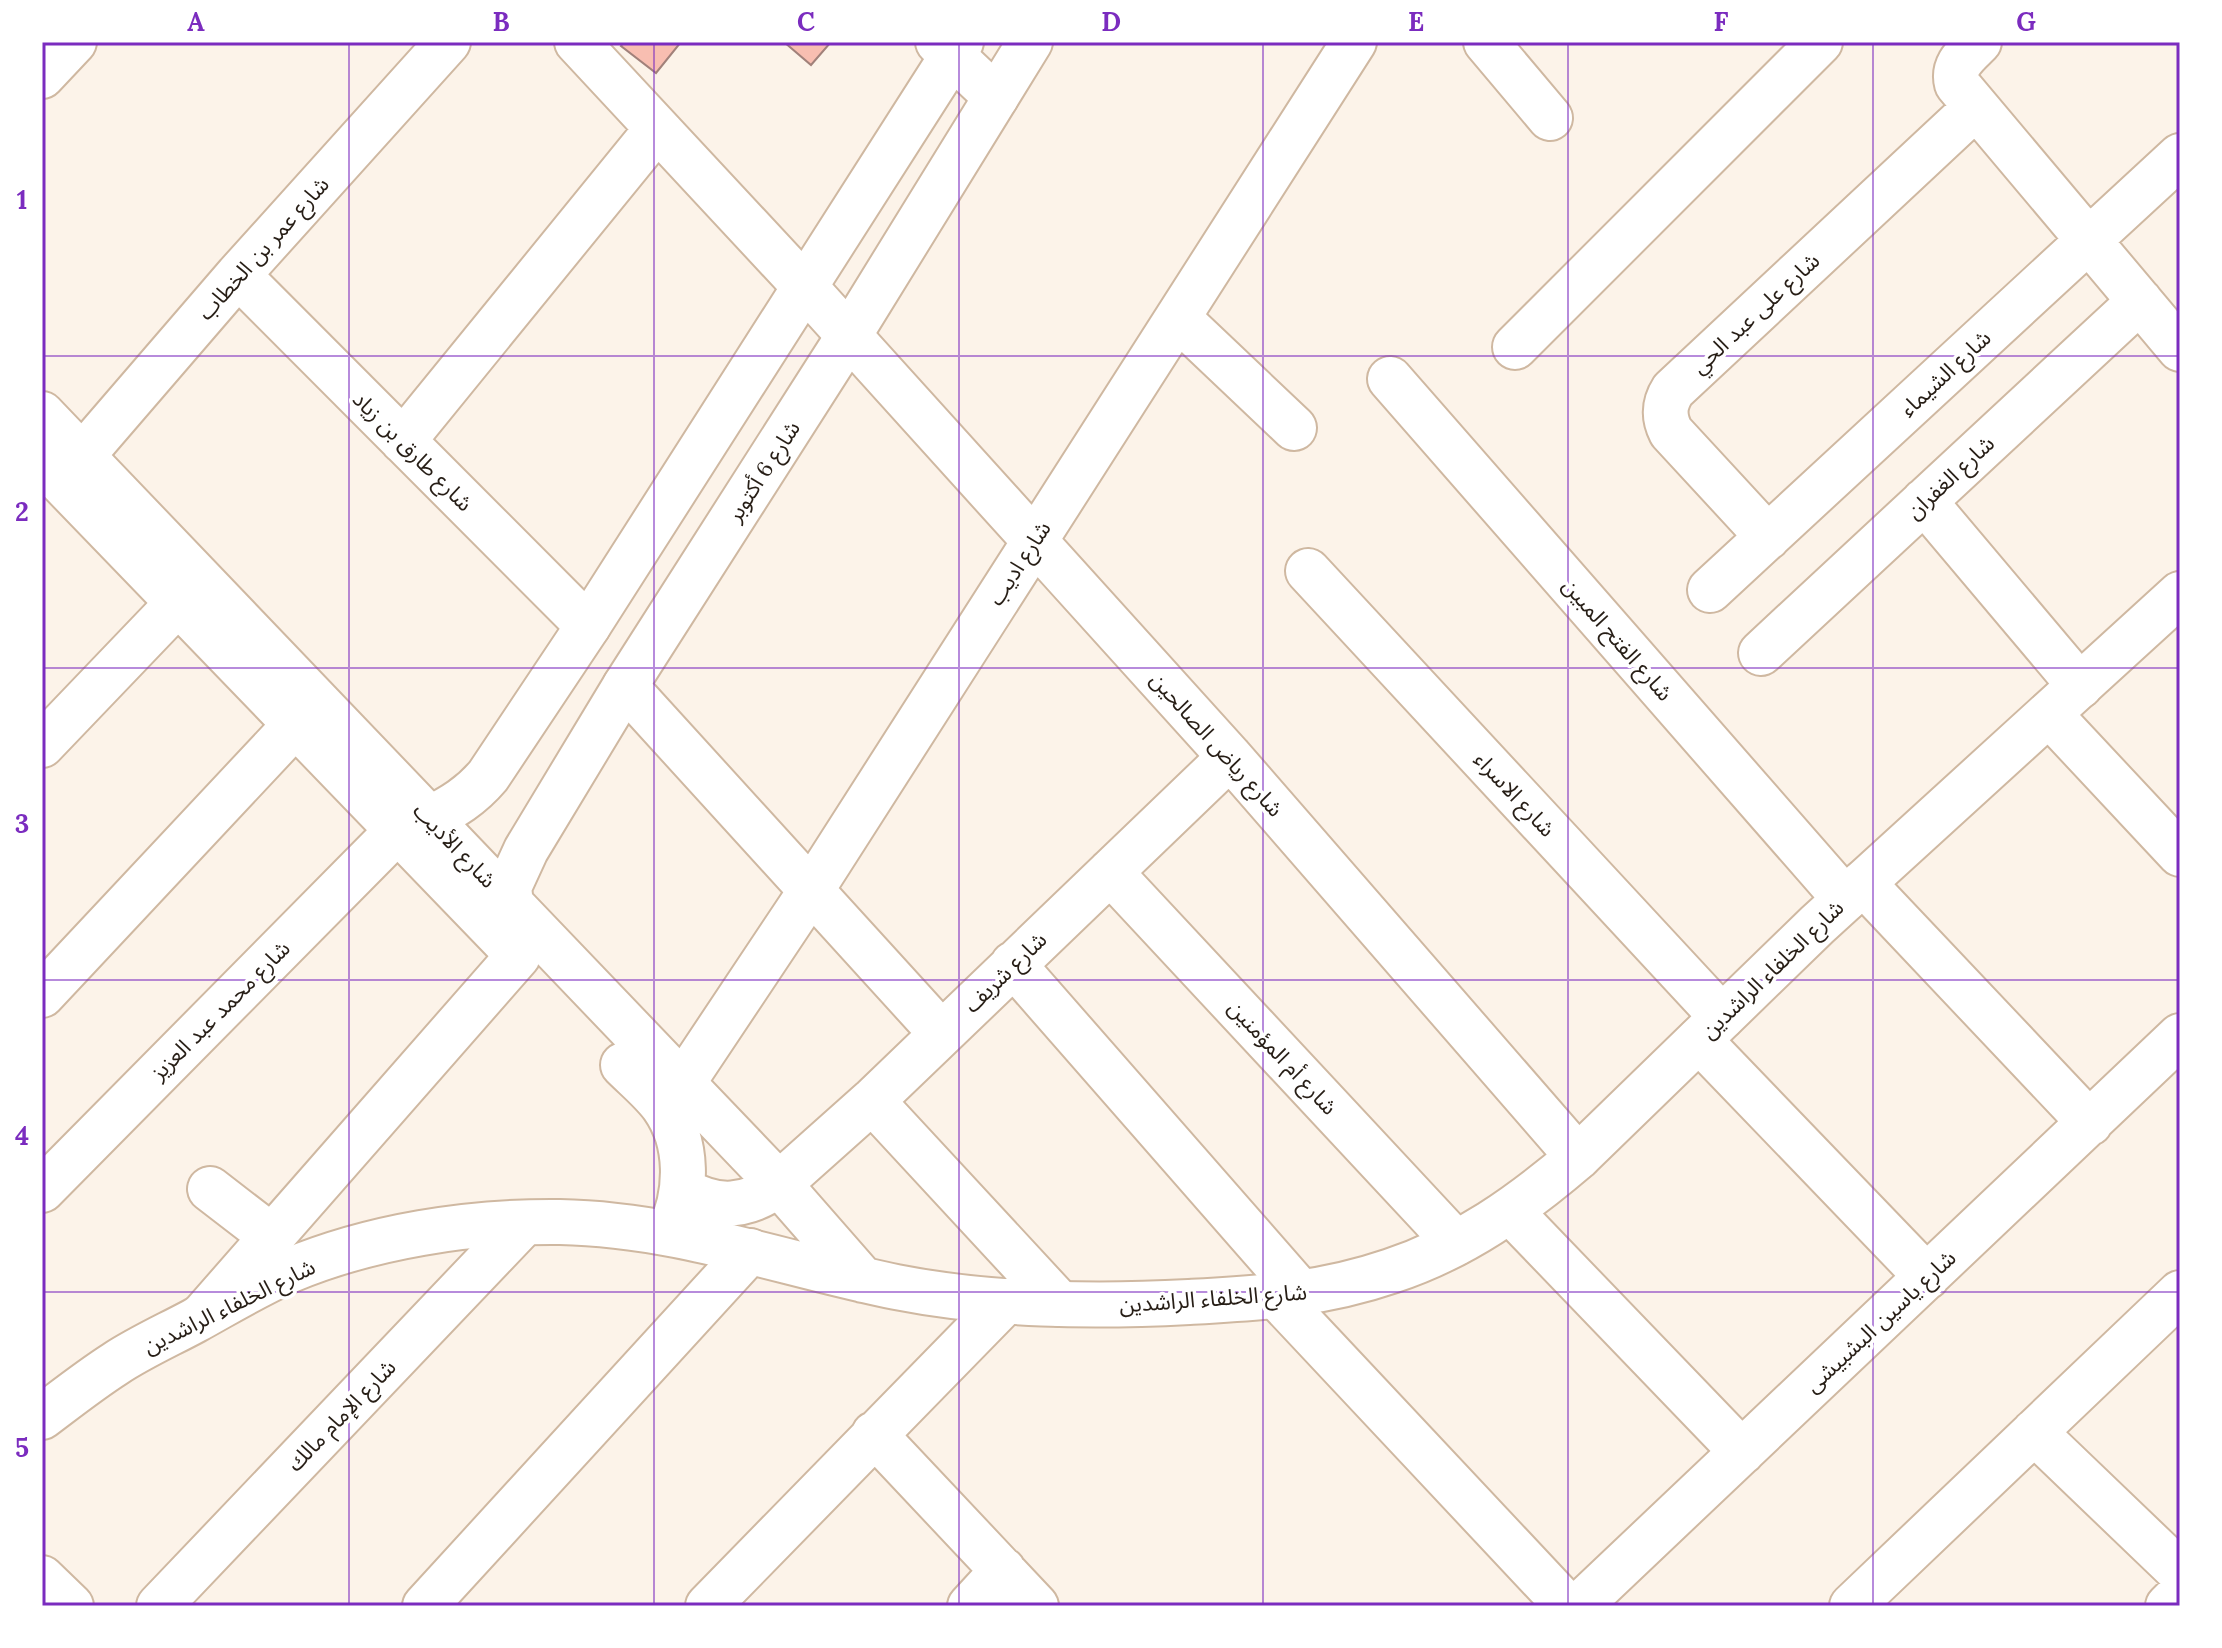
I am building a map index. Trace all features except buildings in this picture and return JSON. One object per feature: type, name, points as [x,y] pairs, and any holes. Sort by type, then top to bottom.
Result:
[{"type":"street","points":[[42,76],[74,42]]},
{"type":"street","name":"شارع عمر بن الخطاب","points":[[56,473],[448,42]]},
{"type":"street","name":"شارع رياض الصالحين","points":[[577,42],[805,287],[1230,757],[1578,1157]]},
{"type":"street","name":"شارع 6 أكتوبر","points":[[511,904],[509,887],[516,869],[625,686],[848,337],[1030,42]]},
{"type":"street","name":"شارع اديب","points":[[682,1084],[812,889],[1354,42]]},
{"type":"street","points":[[1486,42],[1550,118]]},
{"type":"street","points":[[1515,347],[1820,42]]},
{"type":"street","points":[[1979,42],[1962,58],[1955,70],[1957,84],[2180,349]]},
{"type":"street","points":[[413,825],[454,807],[473,794],[488,776],[805,287],[951,47],[996,97]]},
{"type":"street","name":"شارع على عبد الحي","points":[[1768,537],[1671,432],[1664,411],[1667,399],[1975,108]]},
{"type":"street","points":[[403,441],[657,129]]},
{"type":"street","name":"شارع الشيماء","points":[[1710,590],[2180,156]]},
{"type":"street","name":"شارع طارق بن زياد","points":[[238,275],[588,626]]},
{"type":"street","name":"شارع الغفران","points":[[1761,653],[2140,301]]},
{"type":"street","points":[[1178,318],[1294,428]]},
{"type":"street","name":"شارع الفتح المبين","points":[[1390,379],[1854,891],[2090,1123]]},
{"type":"street","name":"شارع الأديب","points":[[42,414],[56,473],[178,603],[295,725],[511,904],[779,1184],[863,1280]]},
{"type":"street","name":"شارع الأديب","points":[[56,473],[413,825],[518,956],[662,1105],[680,1146],[683,1190],[678,1215],[669,1232]]},
{"type":"street","points":[[1924,501],[2064,700],[2180,854]]},
{"type":"street","name":"شارع الاسراء","points":[[1308,571],[1927,1277]]},
{"type":"street","name":"شارع الخلفاء الراشدين","points":[[42,1417],[117,1362],[286,1272],[392,1239],[447,1229],[524,1223],[617,1225],[669,1232],[902,1288],[1006,1301],[1060,1304],[1134,1305],[1290,1295],[1394,1270],[1456,1243],[1510,1211],[1578,1157],[1854,891],[2180,594]]},
{"type":"street","points":[[42,745],[178,603]]},
{"type":"street","points":[[625,686],[941,1033]]},
{"type":"street","points":[[42,995],[295,725]]},
{"type":"street","name":"شارع شريف","points":[[683,1190],[715,1204],[732,1205],[749,1202],[779,1184],[872,1101],[1230,757]]},
{"type":"street","name":"شارع محمد عبد العزيز","points":[[42,1190],[413,825]]},
{"type":"street","name":"شارع أم المؤمنين","points":[[1110,872],[1456,1243]]},
{"type":"street","points":[[203,1316],[518,956]]},
{"type":"street","points":[[1013,964],[1290,1295],[1567,1606]]},
{"type":"street","name":"شارع ياسين البشبيشى","points":[[1579,1606],[2180,1036]]},
{"type":"street","points":[[872,1101],[1060,1304]]},
{"type":"street","points":[[210,1189],[271,1236]]},
{"type":"street","points":[[1510,1211],[1742,1452]]},
{"type":"street","name":"شارع الإمام مالك","points":[[159,1606],[524,1223]]},
{"type":"street","points":[[425,1606],[750,1251]]},
{"type":"street","points":[[1852,1606],[2180,1293]]},
{"type":"street","points":[[708,1606],[1006,1301]]},
{"type":"street","points":[[2034,1432],[2172,1549]]},
{"type":"street","points":[[874,1434],[1036,1606]]},
{"type":"street","points":[[970,1606],[1003,1570]]},
{"type":"street","points":[[42,1578],[71,1606]]},
{"type":"street","points":[[2168,1606],[2180,1594]]}]
